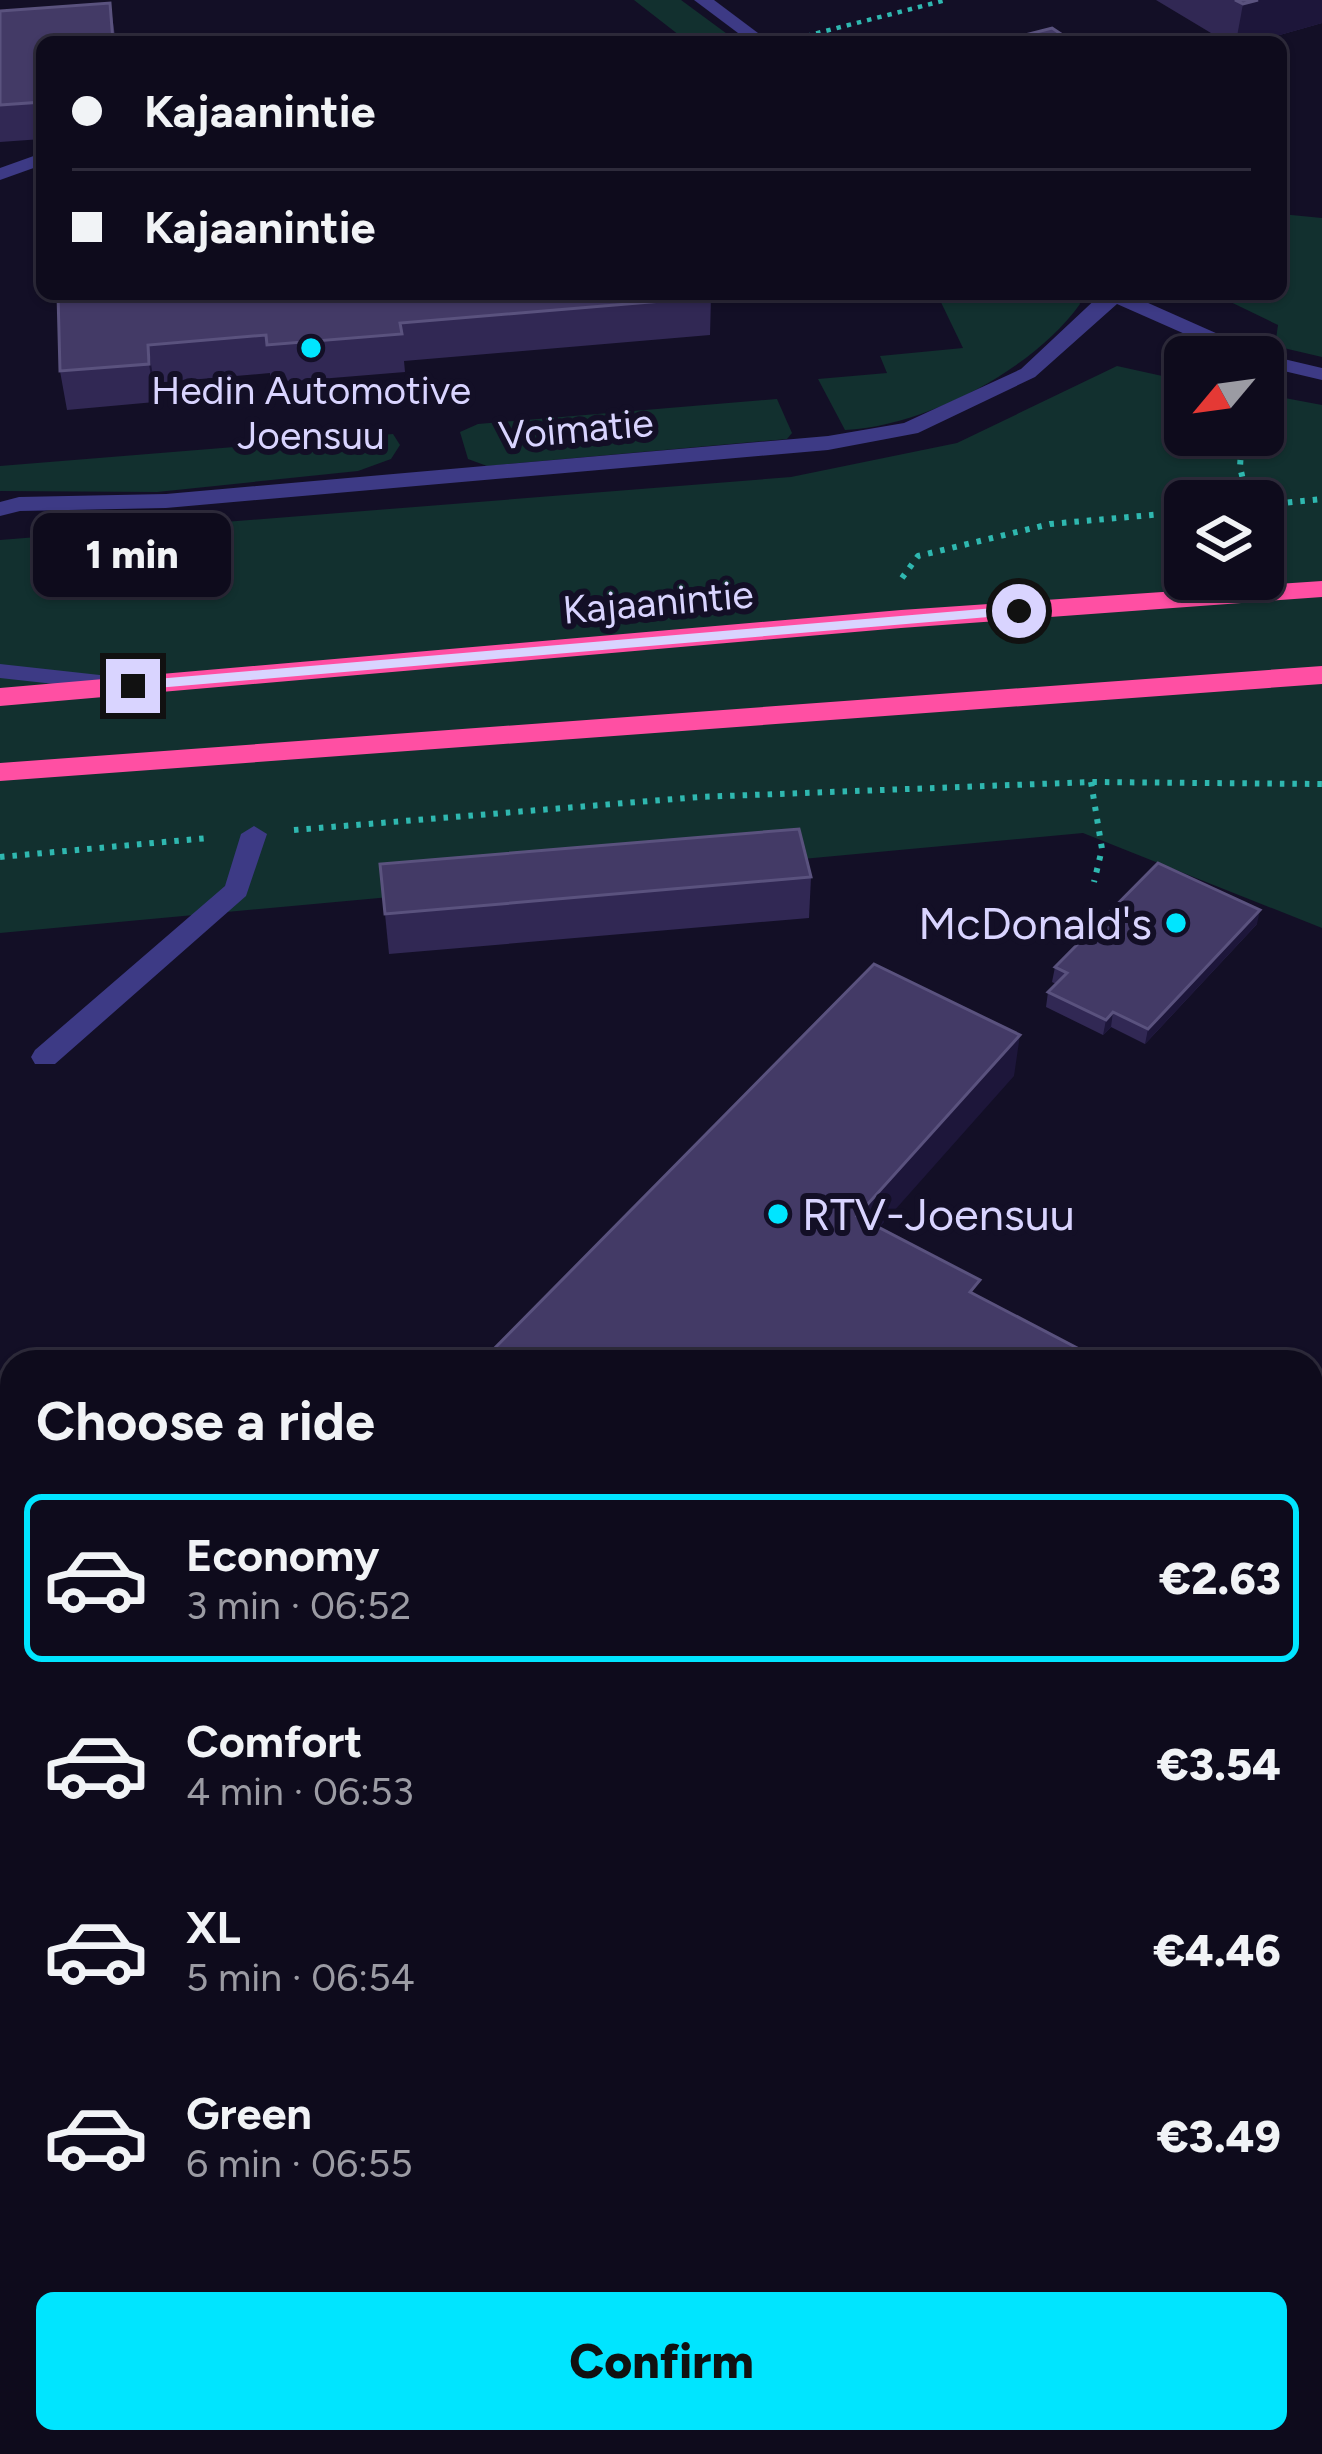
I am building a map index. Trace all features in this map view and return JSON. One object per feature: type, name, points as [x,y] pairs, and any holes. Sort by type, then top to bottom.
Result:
[{"type":"highway","name":"Kajaanintie","points":[[0,697],[901,619],[1322,589]]},
{"type":"highway","points":[[0,772],[1322,675]]},
{"type":"street","points":[[703,0],[753,36]]},
{"type":"street","points":[[0,174],[36,161]]},
{"type":"street","name":"Voimatie","points":[[0,509],[19,504],[166,501],[781,448],[890,432],[910,428],[1028,373],[1108,300]]},
{"type":"street","points":[[1125,300],[1208,336]]},
{"type":"street","points":[[1284,364],[1322,374]]},
{"type":"street","points":[[0,671],[133,686]]},
{"type":"street","points":[[45,1058],[237,890],[254,833]]},
{"type":"path","points":[[806,36],[946,0]]},
{"type":"path","points":[[1284,503],[1322,499]]},
{"type":"path","points":[[894,588],[918,556],[1050,524],[1164,514]]},
{"type":"path","points":[[1091,782],[1102,849],[1094,881]]},
{"type":"path","points":[[0,857],[699,797],[1091,782],[1322,784]]},
{"type":"green space","points":[[634,0],[681,0],[730,36],[680,36]]},
{"type":"green space","points":[[1287,215],[1322,218],[1322,357],[1284,348],[1284,336],[1276,336],[1278,325],[1226,300],[1287,300]]},
{"type":"green space","points":[[940,300],[1079,300],[1060,328],[1006,372],[909,418],[845,430],[818,379],[887,373],[880,356],[963,348]]},
{"type":"green space","points":[[1117,366],[1164,376],[1164,456],[1284,456],[1284,398],[1322,405],[1322,928],[1083,833],[0,933],[0,540],[791,477],[957,443]]},
{"type":"green space","points":[[777,399],[792,433],[787,439],[487,466],[468,459],[460,432],[478,424]]},
{"type":"green space","points":[[393,434],[400,445],[391,459],[358,471],[157,492],[0,491],[0,466]]},
{"type":"building","points":[[110,3],[113,36],[36,36],[36,102],[0,105],[0,11]]},
{"type":"building","points":[[1052,28],[1064,36],[1021,36]]},
{"type":"building","points":[[58,300],[675,300],[400,323],[402,334],[267,345],[266,335],[148,345],[149,364],[60,371]]},
{"type":"building","points":[[799,829],[811,877],[385,914],[380,864]]},
{"type":"building","points":[[1158,863],[1260,910],[1148,1029],[1113,1012],[1106,1020],[1048,992],[1067,973],[1055,967]]},
{"type":"building","points":[[874,964],[1020,1035],[857,1216],[980,1280],[970,1292],[1081,1350],[493,1350]]},
{"type":"place","name":"Hedin Automotive Joensuu","points":[[311,348]]},
{"type":"place","name":"McDonald's","points":[[1176,923]]},
{"type":"place","name":"RTV-Joensuu","points":[[778,1214]]},
{"type":"route","points":[[133,686],[1019,611]]}]
